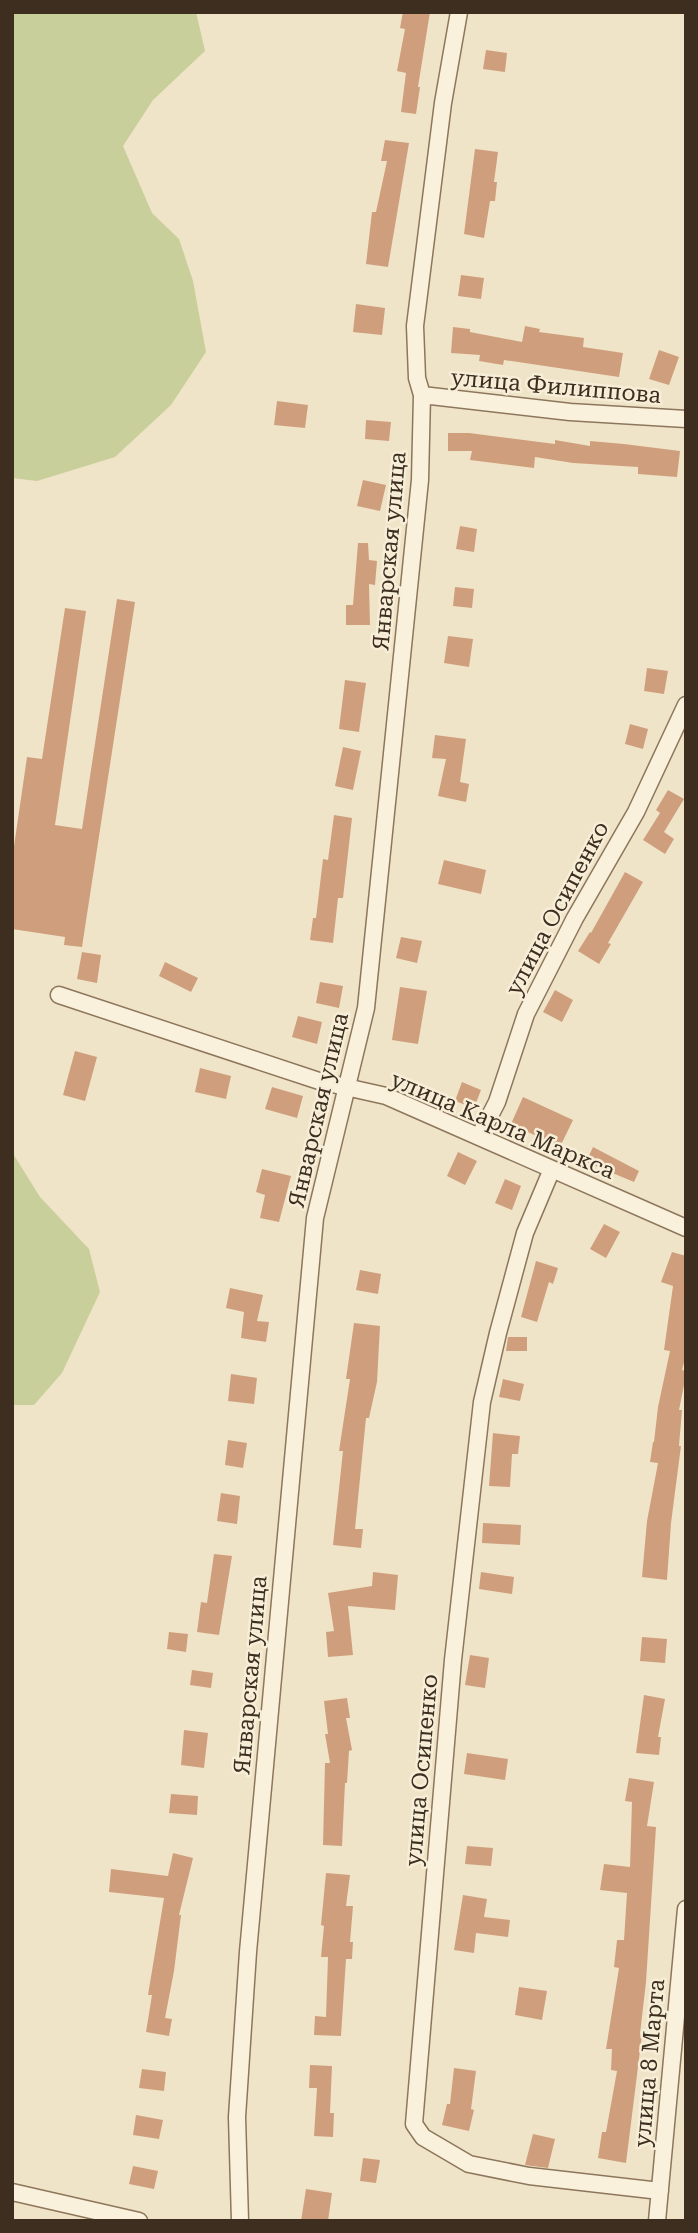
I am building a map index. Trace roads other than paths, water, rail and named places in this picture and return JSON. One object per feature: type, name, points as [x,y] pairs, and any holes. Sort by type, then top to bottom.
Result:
[{"type":"street","name":"Январская улица","points":[[240,2221],[237,2117],[248,1952],[314,1231],[366,1009],[421,480],[422,396],[418,379],[415,326],[443,103],[460,12]]},
{"type":"street","name":"улица Филиппова","points":[[422,396],[570,412],[686,419]]},
{"type":"street","name":"улица Осипенко","points":[[479,1137],[497,1102],[526,1014],[575,918],[636,812],[686,705]]},
{"type":"street","name":"улица Карла Маркса","points":[[59,995],[319,1081],[386,1096],[686,1228]]},
{"type":"street","name":"улица Осипенко","points":[[552,1169],[525,1233],[482,1402],[453,1660],[414,2124],[423,2137],[469,2164],[529,2176],[660,2191]]},
{"type":"street","name":"улица 8 Марта","points":[[657,2221],[686,1909]]},
{"type":"street","points":[[12,2192],[139,2221]]}]
